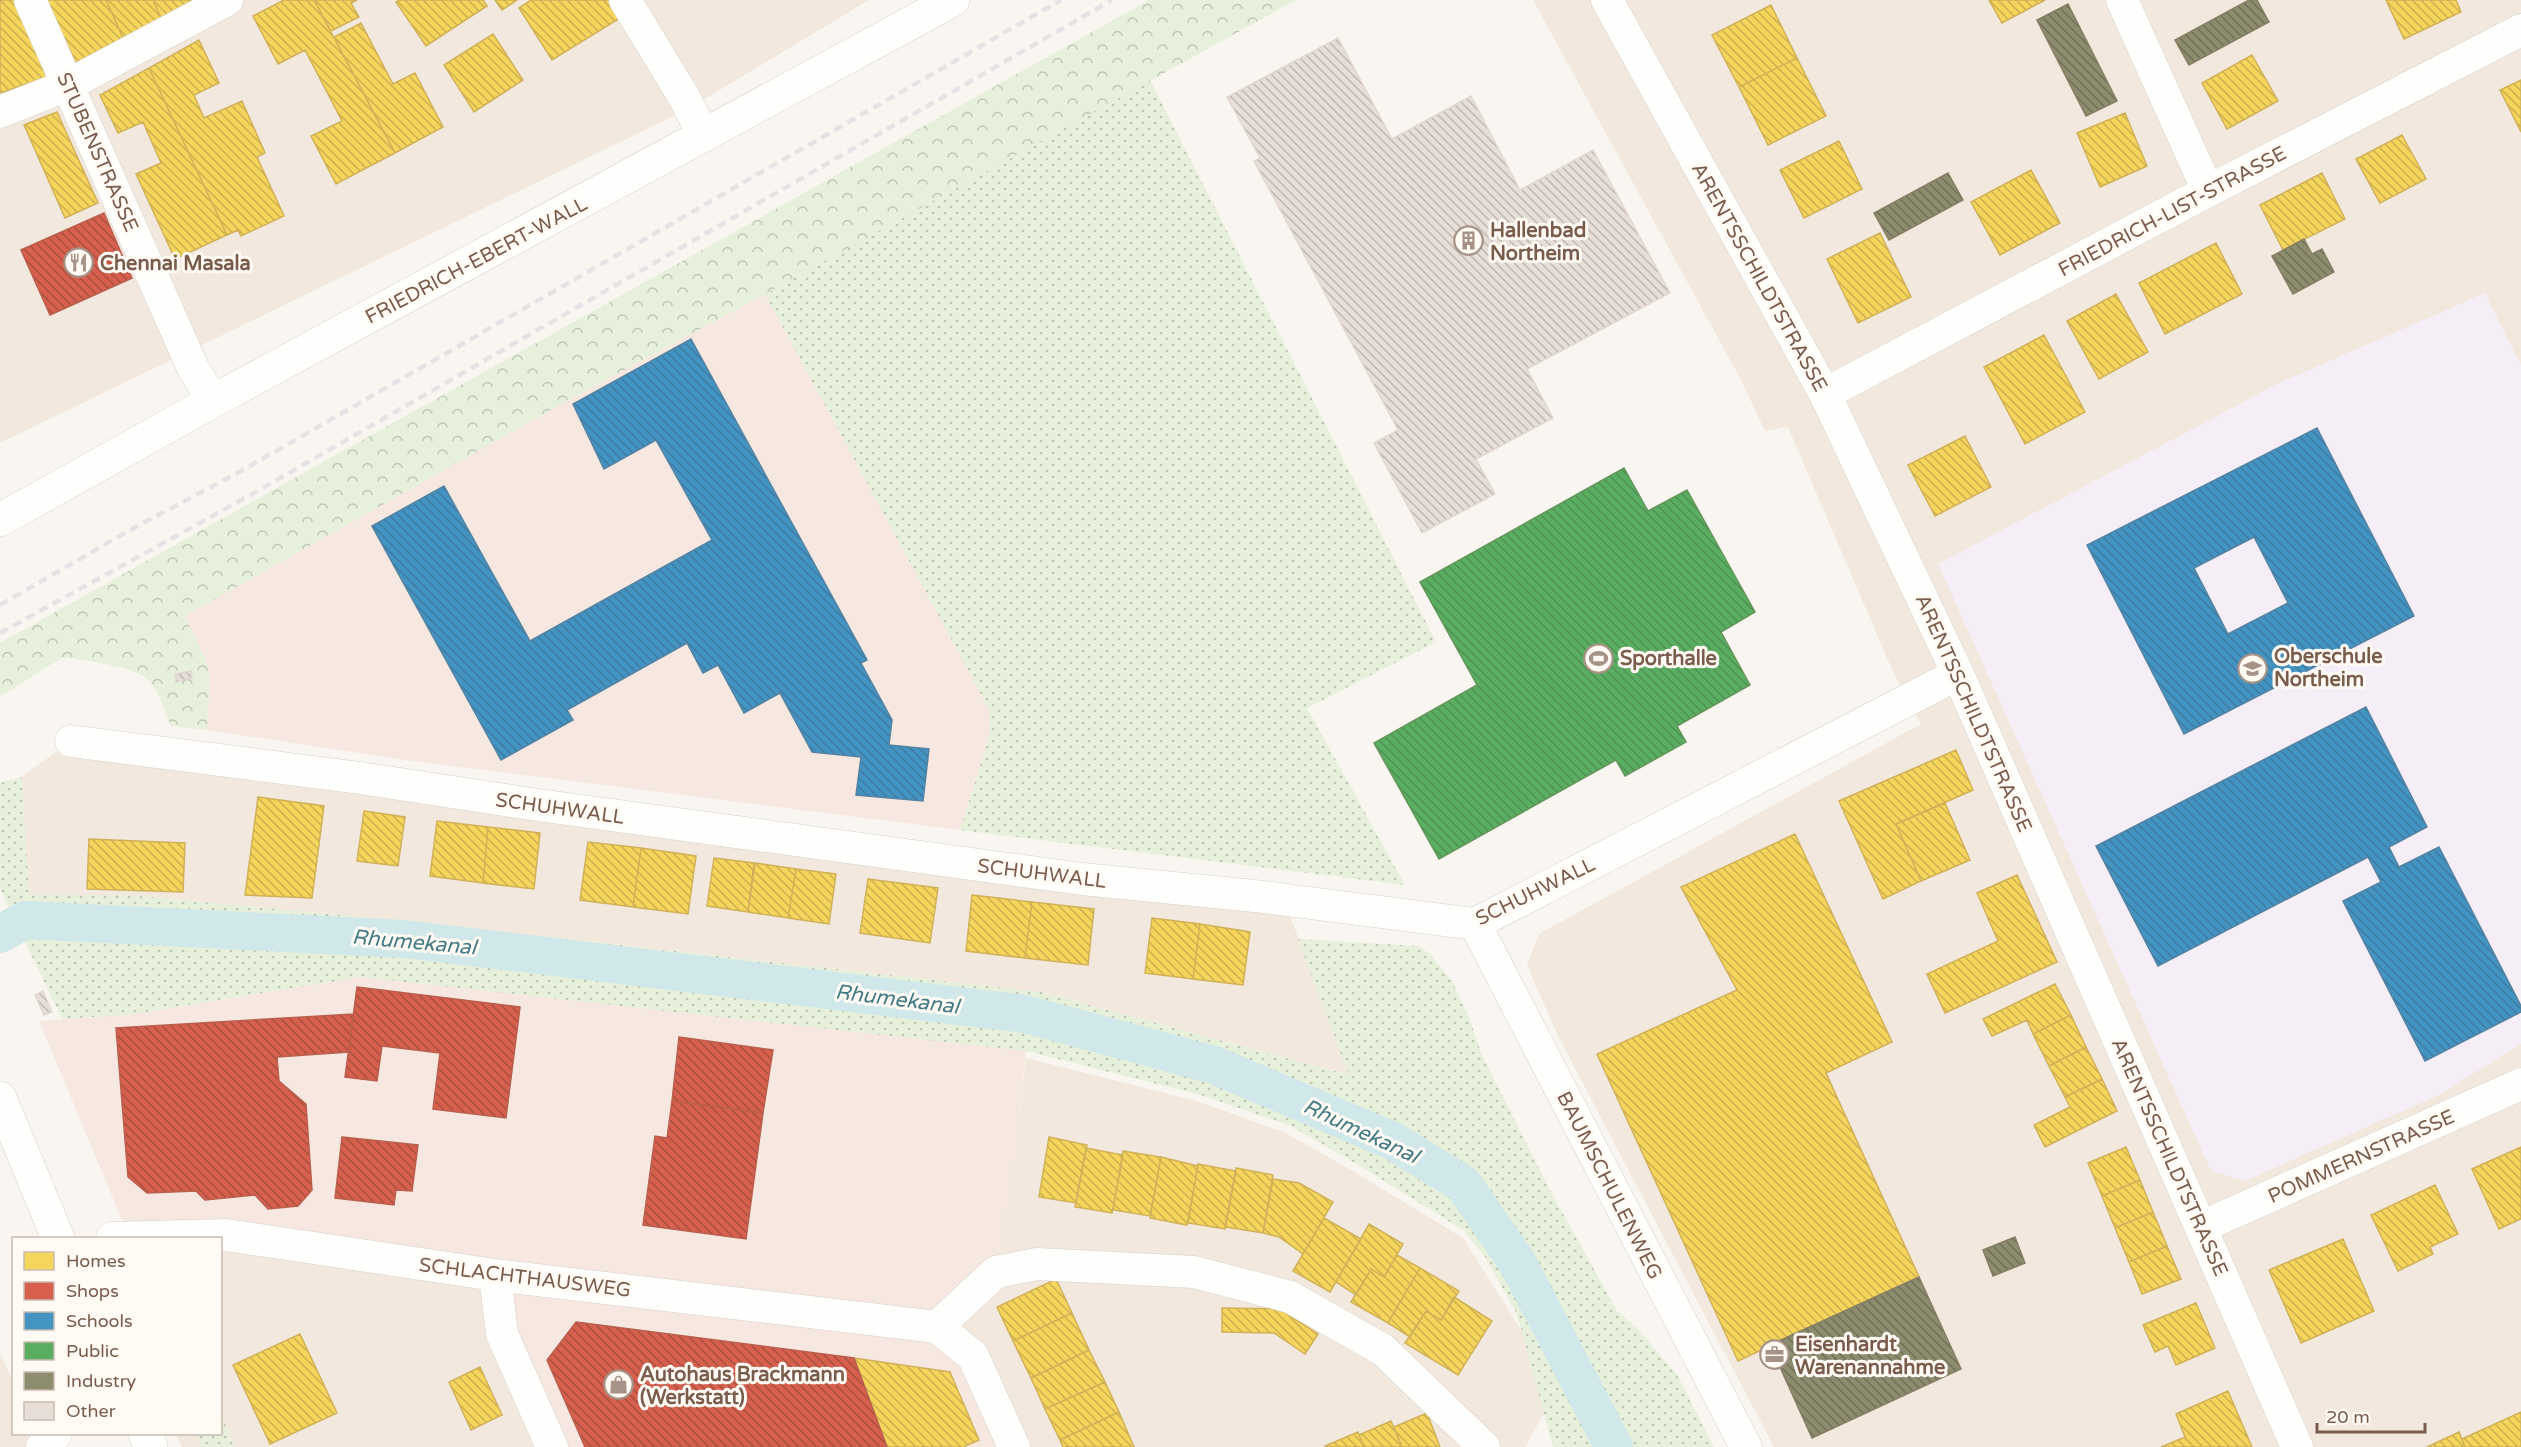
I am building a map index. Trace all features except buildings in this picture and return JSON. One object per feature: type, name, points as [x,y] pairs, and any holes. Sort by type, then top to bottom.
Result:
[{"type":"main road","name":"FRIEDRICH-EBERT-WALL","points":[[0,520],[213,401],[953,0]]},
{"type":"main road","points":[[0,1098],[57,1237]]},
{"type":"street","name":"STUBENSTRASSE","points":[[30,0],[193,368],[213,401]]},
{"type":"street","points":[[0,112],[68,85],[227,0]]},
{"type":"street","points":[[625,0],[684,97],[704,136]]},
{"type":"street","name":"ARENTSSCHILDTSTRASSE","points":[[1607,0],[1825,394],[1958,674],[2296,1447]]},
{"type":"street","points":[[2122,0],[2208,191]]},
{"type":"street","name":"FRIEDRICH-LIST-STRASSE","points":[[1825,394],[2208,191],[2521,30]]},
{"type":"street","name":"SCHUHWALL","points":[[71,741],[360,778],[538,805],[1060,876],[1475,924],[1958,674]]},
{"type":"street","name":"BAUMSCHULENWEG","points":[[1475,924],[1746,1447]]},
{"type":"street","name":"POMMERNSTRASSE","points":[[2200,1227],[2521,1084]]},
{"type":"street","name":"SCHLACHTHAUSWEG","points":[[169,1237],[226,1235],[495,1275],[938,1327]]},
{"type":"street","points":[[1014,1447],[973,1356],[938,1327],[996,1272],[1037,1264],[1194,1272],[1290,1297],[1383,1350],[1484,1447]]},
{"type":"street","points":[[495,1275],[502,1334],[552,1447]]},
{"type":"street","points":[[42,1447],[55,1435]]},
{"type":"shaded area","points":[[0,0],[869,0],[688,109],[0,443]]},
{"type":"shaded area","points":[[1533,0],[2521,0],[2521,1447],[1774,1447],[1557,1034],[1527,965],[1539,934],[1921,724],[1894,674],[1788,427],[1765,431],[1741,380]]},
{"type":"shaded area","name":"Oberschule Northeim","points":[[2485,293],[2521,365],[2521,1044],[2437,1096],[2245,1181],[2211,1171],[1938,564],[2279,383]]},
{"type":"shaded area","points":[[765,294],[989,709],[990,735],[960,830],[412,761],[207,730],[210,674],[184,616],[567,401]]},
{"type":"shaded area","points":[[71,741],[1284,900],[1350,1075],[1041,992],[435,924],[128,895],[28,895],[22,777]]},
{"type":"shaded area","points":[[361,977],[748,1017],[1026,1051],[1018,1131],[996,1272],[938,1327],[1014,1447],[552,1447],[494,1275],[222,1247],[222,1237],[129,1237],[39,1021],[127,1015]]},
{"type":"shaded area","points":[[1026,1058],[1197,1101],[1286,1133],[1463,1238],[1558,1388],[1525,1447],[1014,1447],[938,1327],[996,1272],[1018,1131]]},
{"type":"shaded area","points":[[222,1238],[495,1275],[552,1447],[182,1447],[176,1435],[222,1435]]},
{"type":"shaded area","points":[[0,1353],[12,1380],[12,1435],[36,1435],[36,1447],[0,1447]]},
{"type":"green space","points":[[1149,0],[1296,0],[567,401],[185,616],[210,674],[207,730],[171,726],[159,695],[148,680],[120,667],[95,662],[63,657],[0,697],[0,643]]},
{"type":"green space","points":[[1150,80],[1436,642],[1307,708],[1405,885],[960,830],[990,735],[989,709],[765,294]]},
{"type":"green space","points":[[22,777],[29,895],[128,895],[435,924],[1041,992],[1349,1075],[1298,939],[1418,946],[1430,954],[1452,981],[1468,1015],[1482,1055],[1552,1194],[1617,1311],[1637,1328],[1677,1375],[1714,1447],[1553,1447],[1517,1314],[1484,1255],[1463,1230],[1291,1126],[1201,1095],[1026,1051],[361,977],[127,1015],[62,1019],[0,889],[0,783]]},
{"type":"green space","points":[[222,1417],[235,1447],[202,1447],[196,1435],[222,1435]]},
{"type":"waterway","name":"Rhumekanal","points":[[0,934],[25,920],[405,939],[1025,1014],[1214,1065],[1393,1141],[1463,1184],[1517,1262],[1614,1447]]},
{"type":"railway","points":[[0,605],[132,529],[243,470],[1061,0]]},
{"type":"railway","points":[[0,633],[254,493],[1112,0]]},
{"type":"place","name":"Hallenbad Northeim","points":[[1469,241]]},
{"type":"place","name":"Chennai Masala","points":[[79,263]]},
{"type":"place","name":"Sporthalle","points":[[1599,658]]},
{"type":"place","name":"Oberschule Northeim","points":[[2253,668]]},
{"type":"place","name":"Eisenhardt Warenannahme","points":[[1774,1355]]},
{"type":"place","name":"Autohaus Brackmann (Werkstatt)","points":[[619,1385]]}]
